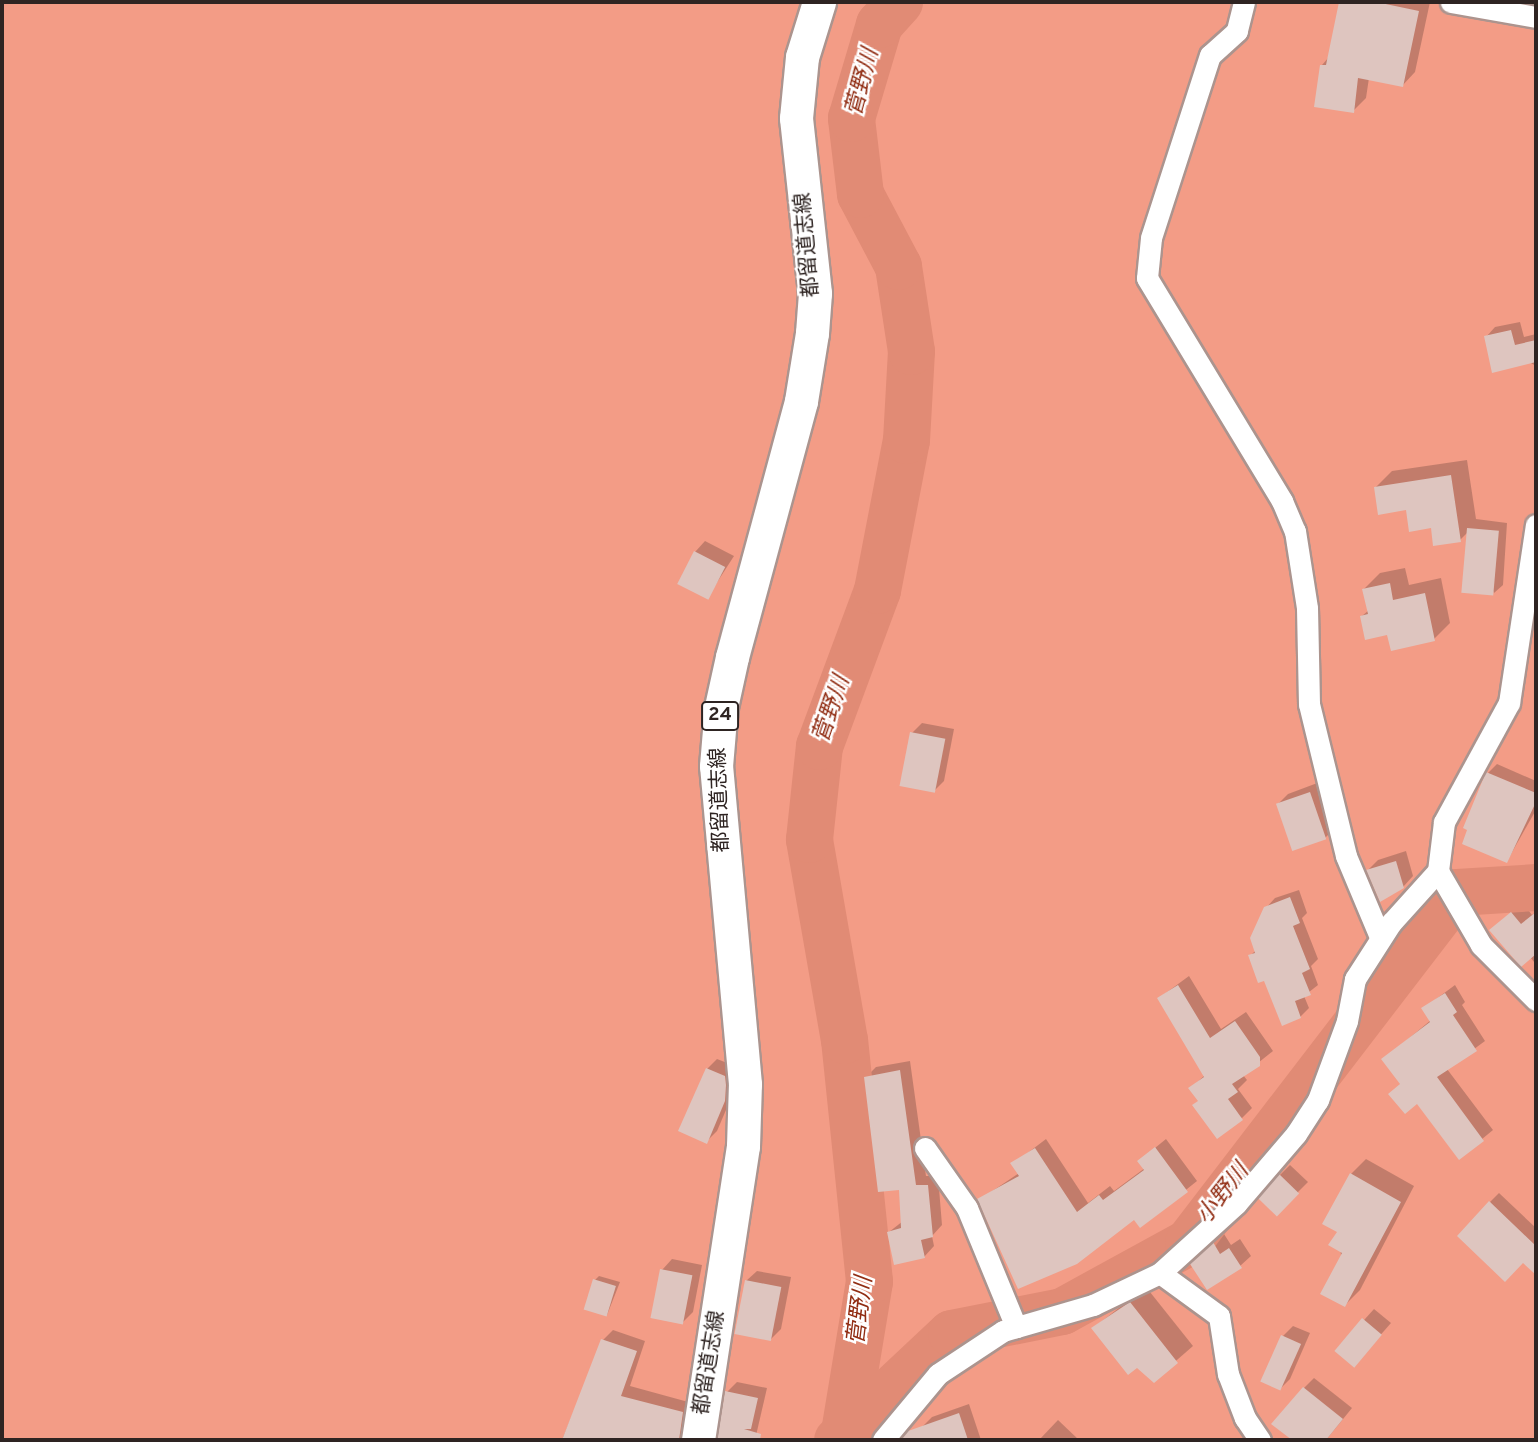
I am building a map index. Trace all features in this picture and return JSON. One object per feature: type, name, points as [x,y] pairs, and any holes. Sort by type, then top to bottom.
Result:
[{"type":"main road","name":"都留道志線","points":[[698,1440],[743,1146],[745,1084],[716,766],[732,657],[801,401],[812,333],[815,293],[796,118],[802,57],[819,2]]},
{"type":"street","points":[[1244,2],[1237,31],[1210,55],[1151,238],[1147,278],[1282,501],[1294,531],[1307,608],[1309,704],[1346,856],[1380,937]]},
{"type":"street","points":[[1451,2],[1536,17]]},
{"type":"street","points":[[883,1440],[937,1374],[1016,1327],[1093,1305],[1160,1273],[1237,1204],[1318,1100],[1348,1021],[1355,979],[1380,937],[1438,871],[1444,822],[1509,703],[1536,525]]},
{"type":"street","points":[[1438,871],[1481,945],[1536,1000]]},
{"type":"street","points":[[925,1148],[967,1208],[1016,1327]]},
{"type":"street","points":[[1160,1273],[1219,1316],[1228,1374],[1245,1418],[1260,1440]]},
{"type":"shaded area","points":[[2,2],[1536,2],[1536,1440],[2,1440]]},
{"type":"building","points":[[1339,2],[1376,2],[1419,11],[1403,87],[1358,78],[1354,113],[1314,107],[1320,65],[1326,65]]},
{"type":"building","points":[[1511,330],[1515,345],[1536,340],[1536,362],[1492,373],[1484,336]]},
{"type":"building","points":[[1451,475],[1461,542],[1433,546],[1431,528],[1409,532],[1406,510],[1378,515],[1374,487]]},
{"type":"building","points":[[1467,528],[1499,531],[1493,596],[1461,593]]},
{"type":"building","points":[[694,551],[725,567],[708,600],[677,584]]},
{"type":"building","points":[[1390,583],[1393,600],[1425,593],[1435,641],[1391,651],[1387,635],[1365,640],[1360,616],[1368,614],[1362,589]]},
{"type":"building","points":[[910,732],[945,739],[935,793],[900,786]]},
{"type":"building","points":[[1486,772],[1536,793],[1536,802],[1507,863],[1462,844],[1467,830],[1463,828]]},
{"type":"building","points":[[1310,792],[1326,839],[1292,851],[1276,804]]},
{"type":"building","points":[[1396,861],[1404,888],[1380,902],[1366,870]]},
{"type":"building","points":[[1290,897],[1300,923],[1293,926],[1310,969],[1302,973],[1311,995],[1295,1001],[1301,1018],[1282,1026],[1264,981],[1258,983],[1248,955],[1255,953],[1250,938],[1264,907]]},
{"type":"building","points":[[1511,912],[1521,924],[1536,912],[1536,954],[1521,967],[1489,930]]},
{"type":"building","points":[[1178,985],[1210,1038],[1235,1021],[1260,1057],[1260,1066],[1232,1084],[1238,1092],[1228,1099],[1243,1120],[1217,1139],[1192,1105],[1198,1101],[1188,1088],[1204,1077],[1157,998]]},
{"type":"building","points":[[1445,993],[1457,1012],[1453,1015],[1477,1051],[1437,1077],[1484,1141],[1459,1160],[1417,1104],[1405,1114],[1388,1094],[1400,1084],[1381,1059],[1430,1022],[1421,1008]]},
{"type":"building","points":[[706,1068],[725,1076],[726,1085],[725,1101],[707,1144],[678,1131]]},
{"type":"building","points":[[900,1070],[916,1185],[928,1185],[933,1237],[921,1240],[925,1258],[894,1265],[887,1232],[901,1228],[899,1190],[878,1192],[864,1077]]},
{"type":"building","points":[[1155,1147],[1188,1192],[1140,1228],[1134,1220],[1077,1264],[1018,1289],[977,1199],[1019,1176],[1010,1163],[1035,1148],[1077,1212],[1099,1195],[1103,1200],[1144,1170],[1137,1161]]},
{"type":"building","points":[[1350,1173],[1401,1202],[1345,1307],[1320,1294],[1342,1253],[1328,1245],[1337,1232],[1322,1224]]},
{"type":"building","points":[[1279,1174],[1299,1193],[1277,1216],[1257,1197]]},
{"type":"building","points":[[1489,1201],[1536,1246],[1536,1275],[1523,1263],[1505,1282],[1457,1236]]},
{"type":"building","points":[[1213,1242],[1220,1254],[1229,1248],[1242,1268],[1207,1290],[1190,1264]]},
{"type":"building","points":[[660,1269],[692,1275],[683,1324],[650,1318]]},
{"type":"building","points":[[593,1279],[616,1286],[607,1317],[584,1310]]},
{"type":"building","points":[[745,1280],[781,1287],[771,1341],[735,1334]]},
{"type":"building","points":[[1130,1302],[1178,1363],[1154,1383],[1137,1368],[1128,1375],[1091,1328]]},
{"type":"building","points":[[1362,1318],[1382,1335],[1354,1368],[1334,1351]]},
{"type":"building","points":[[1281,1335],[1301,1344],[1280,1391],[1260,1382]]},
{"type":"building","points":[[601,1339],[637,1351],[621,1396],[683,1412],[679,1440],[562,1440]]},
{"type":"building","points":[[1303,1387],[1343,1419],[1326,1440],[1292,1440],[1271,1424]]},
{"type":"building","points":[[725,1391],[758,1398],[751,1429],[744,1429],[761,1434],[760,1440],[717,1440]]},
{"type":"building","points":[[959,1413],[968,1440],[900,1440],[908,1431]]},
{"type":"waterway","name":"菅野川","points":[[844,1432],[869,1281],[844,1040],[809,839],[819,746],[877,590],[906,440],[911,351],[898,266],[860,194],[851,118],[879,24],[899,2]]},
{"type":"waterway","name":"小野川","points":[[837,1440],[951,1333],[1062,1311],[1188,1242],[1457,892],[1536,887]]}]
